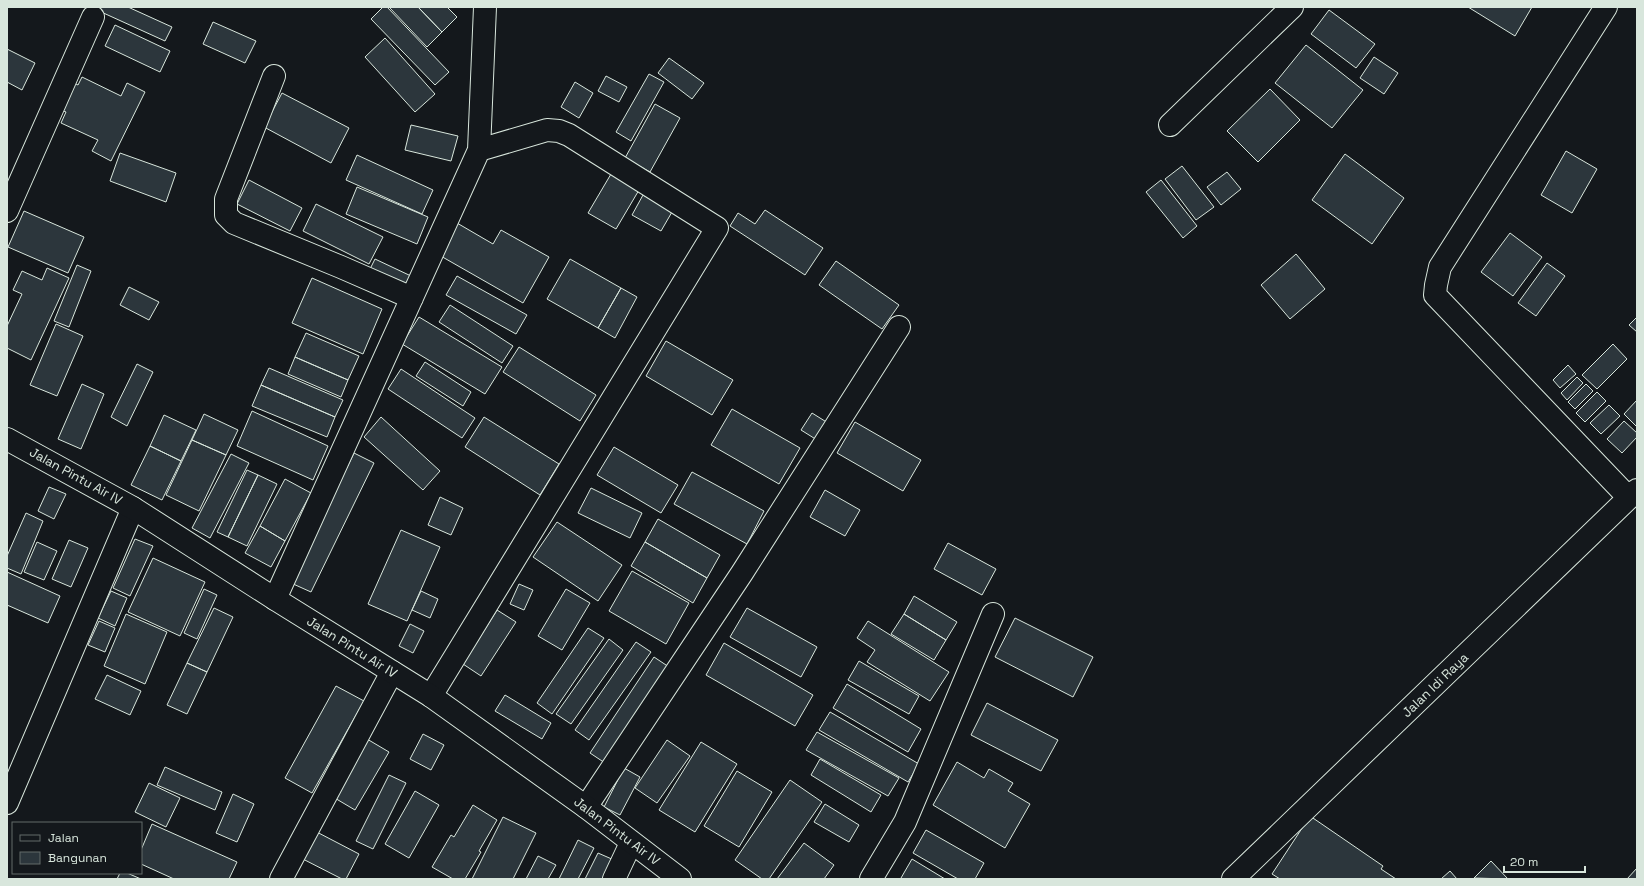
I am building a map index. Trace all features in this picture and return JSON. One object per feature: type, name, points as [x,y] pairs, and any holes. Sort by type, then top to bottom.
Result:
[{"type":"street","points":[[275,599],[479,150],[485,7]]},
{"type":"street","points":[[1170,124],[1292,7]]},
{"type":"street","points":[[1606,7],[1440,267],[1435,296],[1633,494]]},
{"type":"street","points":[[7,211],[93,17]]},
{"type":"street","points":[[274,76],[226,199],[226,215],[234,223],[412,298]]},
{"type":"street","points":[[431,696],[717,228],[569,135],[560,131],[547,130],[479,150]]},
{"type":"street","points":[[586,807],[742,573],[899,327]]},
{"type":"street","name":"Jalan Pintu Air IV","points":[[7,439],[133,508],[431,696],[586,807],[631,843],[680,879]]},
{"type":"street","name":"Jalan Idi Raya","points":[[1233,879],[1633,494]]},
{"type":"street","points":[[7,803],[133,508]]},
{"type":"street","points":[[871,879],[905,822],[993,614]]},
{"type":"street","points":[[281,879],[392,672]]},
{"type":"street","points":[[614,879],[631,843]]},
{"type":"building","points":[[100,7],[128,7],[172,27],[165,41],[99,11]]},
{"type":"building","points":[[383,7],[387,7],[449,72],[435,85],[371,19]]},
{"type":"building","points":[[389,7],[418,7],[442,32],[427,47]]},
{"type":"building","points":[[418,7],[447,7],[457,17],[442,32]]},
{"type":"building","points":[[1468,7],[1532,7],[1515,36]]},
{"type":"building","points":[[1329,10],[1375,44],[1356,68],[1311,34]]},
{"type":"building","points":[[213,22],[256,41],[245,63],[203,44]]},
{"type":"building","points":[[115,25],[170,51],[160,72],[105,46]]},
{"type":"building","points":[[385,38],[435,94],[415,112],[365,57]]},
{"type":"building","points":[[1306,45],[1363,90],[1332,128],[1275,83]]},
{"type":"building","points":[[7,49],[35,63],[22,90],[7,82]]},
{"type":"building","points":[[1374,57],[1398,73],[1384,94],[1360,78]]},
{"type":"building","points":[[669,58],[704,83],[692,99],[658,73]]},
{"type":"building","points":[[649,74],[664,82],[631,141],[616,132]]},
{"type":"building","points":[[606,76],[627,87],[619,102],[598,91]]},
{"type":"building","points":[[82,77],[121,96],[127,83],[145,92],[111,161],[92,151],[98,140],[61,123],[66,112],[56,108],[70,81],[78,85]]},
{"type":"building","points":[[575,82],[593,93],[579,118],[561,107]]},
{"type":"building","points":[[1270,89],[1300,120],[1258,162],[1227,131]]},
{"type":"building","points":[[282,93],[349,128],[331,163],[264,127]]},
{"type":"building","points":[[655,104],[680,118],[650,172],[625,158]]},
{"type":"building","points":[[411,125],[458,136],[451,161],[405,150]]},
{"type":"building","points":[[1566,151],[1597,169],[1572,213],[1541,195]]},
{"type":"building","points":[[120,153],[176,173],[166,202],[110,181]]},
{"type":"building","points":[[1345,154],[1404,198],[1372,244],[1312,200]]},
{"type":"building","points":[[357,155],[433,190],[422,214],[346,180]]},
{"type":"building","points":[[1182,166],[1214,207],[1196,220],[1165,179]]},
{"type":"building","points":[[1227,172],[1241,189],[1221,205],[1207,187]]},
{"type":"building","points":[[611,174],[639,190],[616,229],[588,213]]},
{"type":"building","points":[[249,180],[302,208],[290,231],[237,204]]},
{"type":"building","points":[[1161,180],[1197,226],[1183,238],[1146,192]]},
{"type":"building","points":[[357,187],[428,217],[417,244],[346,214]]},
{"type":"building","points":[[643,195],[672,212],[661,231],[632,215]]},
{"type":"building","points":[[316,204],[383,237],[369,264],[303,231]]},
{"type":"building","points":[[765,210],[823,248],[805,275],[730,226],[738,213],[755,224]]},
{"type":"building","points":[[24,211],[84,237],[68,273],[8,247]]},
{"type":"building","points":[[457,223],[493,244],[501,230],[549,257],[523,303],[439,255]]},
{"type":"building","points":[[1510,233],[1542,257],[1513,296],[1481,272]]},
{"type":"building","points":[[1296,254],[1325,289],[1290,319],[1261,285]]},
{"type":"building","points":[[375,259],[411,276],[404,290],[368,273]]},
{"type":"building","points":[[570,259],[621,288],[598,328],[547,299]]},
{"type":"building","points":[[836,261],[899,305],[882,329],[819,285]]},
{"type":"building","points":[[1547,263],[1565,276],[1536,316],[1518,303]]},
{"type":"building","points":[[77,265],[91,271],[69,327],[54,321]]},
{"type":"building","points":[[47,268],[69,278],[31,360],[7,348],[7,326],[22,294],[13,290],[22,271],[42,280]]},
{"type":"building","points":[[457,276],[527,315],[516,334],[446,295]]},
{"type":"building","points":[[312,278],[382,309],[363,354],[292,323]]},
{"type":"building","points":[[129,287],[159,302],[149,320],[120,305]]},
{"type":"building","points":[[621,288],[637,297],[615,338],[598,328]]},
{"type":"building","points":[[450,305],[513,346],[502,363],[439,322]]},
{"type":"building","points":[[419,317],[502,367],[485,394],[402,344]]},
{"type":"building","points":[[1637,317],[1637,332],[1629,325]]},
{"type":"building","points":[[56,324],[83,336],[57,396],[30,385]]},
{"type":"building","points":[[306,333],[359,356],[348,380],[295,357]]},
{"type":"building","points":[[666,341],[733,380],[712,415],[646,376]]},
{"type":"building","points":[[1613,344],[1627,359],[1597,389],[1582,375]]},
{"type":"building","points":[[519,347],[596,395],[580,421],[503,372]]},
{"type":"building","points":[[295,357],[348,380],[341,397],[288,374]]},
{"type":"building","points":[[425,362],[471,392],[463,406],[416,376]]},
{"type":"building","points":[[137,364],[153,372],[127,426],[111,417]]},
{"type":"building","points":[[1568,365],[1576,374],[1560,388],[1553,380]]},
{"type":"building","points":[[269,368],[343,400],[335,417],[261,385]]},
{"type":"building","points":[[401,369],[475,418],[462,438],[388,389]]},
{"type":"building","points":[[1577,377],[1583,383],[1567,400],[1561,393]]},
{"type":"building","points":[[82,384],[104,394],[81,449],[58,439]]},
{"type":"building","points":[[1586,384],[1593,391],[1575,409],[1568,402]]},
{"type":"building","points":[[261,385],[335,417],[327,437],[252,406]]},
{"type":"building","points":[[1597,392],[1606,401],[1585,422],[1576,413]]},
{"type":"building","points":[[1637,400],[1637,427],[1624,414]]},
{"type":"building","points":[[1609,405],[1620,416],[1601,434],[1590,423]]},
{"type":"building","points":[[732,409],[800,448],[779,484],[711,445]]},
{"type":"building","points":[[252,411],[328,446],[313,480],[237,446]]},
{"type":"building","points":[[812,413],[828,423],[817,440],[801,430]]},
{"type":"building","points":[[204,414],[238,430],[226,455],[192,440]]},
{"type":"building","points":[[164,415],[196,430],[181,461],[150,446]]},
{"type":"building","points":[[381,417],[440,471],[423,490],[364,437]]},
{"type":"building","points":[[484,417],[559,464],[540,495],[465,447]]},
{"type":"building","points":[[1624,421],[1637,433],[1637,437],[1622,453],[1607,439]]},
{"type":"building","points":[[855,422],[921,460],[903,491],[837,453]]},
{"type":"building","points":[[192,440],[226,455],[199,511],[166,495]]},
{"type":"building","points":[[150,446],[181,461],[162,500],[131,485]]},
{"type":"building","points":[[614,447],[678,485],[661,513],[597,475]]},
{"type":"building","points":[[354,453],[374,463],[311,592],[291,583]]},
{"type":"building","points":[[231,454],[249,463],[210,538],[192,528]]},
{"type":"building","points":[[247,470],[258,475],[228,537],[217,532]]},
{"type":"building","points":[[692,472],[764,511],[747,544],[674,504]]},
{"type":"building","points":[[258,475],[277,484],[247,546],[228,537]]},
{"type":"building","points":[[285,479],[311,493],[285,541],[260,526]]},
{"type":"building","points":[[49,487],[66,494],[54,519],[38,511]]},
{"type":"building","points":[[591,488],[642,513],[630,538],[578,513]]},
{"type":"building","points":[[825,490],[860,510],[845,536],[810,517]]},
{"type":"building","points":[[440,497],[463,508],[451,535],[428,525]]},
{"type":"building","points":[[26,513],[43,521],[21,574],[7,568],[7,556]]},
{"type":"building","points":[[658,519],[720,555],[707,578],[645,542]]},
{"type":"building","points":[[557,522],[622,565],[598,601],[533,557]]},
{"type":"building","points":[[260,526],[285,541],[271,567],[245,553]]},
{"type":"building","points":[[401,530],[440,547],[407,621],[368,604]]},
{"type":"building","points":[[135,539],[153,546],[130,596],[113,588]]},
{"type":"building","points":[[69,540],[88,548],[71,587],[52,579]]},
{"type":"building","points":[[37,542],[57,551],[44,580],[24,572]]},
{"type":"building","points":[[645,542],[707,578],[693,603],[631,566]]},
{"type":"building","points":[[948,543],[996,569],[982,595],[934,569]]},
{"type":"building","points":[[153,558],[205,582],[180,636],[128,612]]},
{"type":"building","points":[[632,571],[689,603],[666,644],[609,611]]},
{"type":"building","points":[[7,572],[60,596],[48,623],[7,605]]},
{"type":"building","points":[[519,584],[533,590],[524,610],[510,604]]},
{"type":"building","points":[[204,589],[217,595],[197,639],[184,633]]},
{"type":"building","points":[[566,589],[590,603],[562,650],[538,636]]},
{"type":"building","points":[[111,591],[127,598],[115,626],[98,618]]},
{"type":"building","points":[[421,591],[438,599],[430,618],[412,610]]},
{"type":"building","points":[[914,596],[957,622],[946,640],[904,614]]},
{"type":"building","points":[[214,608],[233,617],[207,672],[187,663]]},
{"type":"building","points":[[747,608],[817,647],[801,677],[730,637]]},
{"type":"building","points":[[497,610],[516,622],[481,676],[463,664]]},
{"type":"building","points":[[126,614],[167,632],[145,684],[104,666]]},
{"type":"building","points":[[904,614],[946,640],[934,660],[891,634]]},
{"type":"building","points":[[1015,618],[1093,657],[1073,697],[995,657]]},
{"type":"building","points":[[99,621],[115,628],[105,652],[88,645]]},
{"type":"building","points":[[868,621],[949,672],[930,701],[867,662],[875,650],[857,638]]},
{"type":"building","points":[[410,624],[424,631],[413,653],[399,646]]},
{"type":"building","points":[[588,628],[604,638],[552,714],[537,703]]},
{"type":"building","points":[[609,639],[623,650],[571,724],[556,714]]},
{"type":"building","points":[[636,642],[651,652],[589,740],[575,730]]},
{"type":"building","points":[[724,643],[813,695],[795,726],[706,675]]},
{"type":"building","points":[[654,657],[672,669],[608,765],[590,753]]},
{"type":"building","points":[[859,661],[919,696],[909,714],[848,680]]},
{"type":"building","points":[[187,663],[207,672],[187,714],[167,705]]},
{"type":"building","points":[[107,675],[141,691],[130,715],[95,699]]},
{"type":"building","points":[[847,684],[921,729],[908,752],[833,708]]},
{"type":"building","points":[[336,686],[364,701],[312,793],[285,778]]},
{"type":"building","points":[[505,695],[551,723],[542,739],[495,711]]},
{"type":"building","points":[[987,703],[1058,740],[1041,771],[971,735]]},
{"type":"building","points":[[830,712],[919,764],[908,782],[819,730]]},
{"type":"building","points":[[817,732],[899,778],[888,796],[806,750]]},
{"type":"building","points":[[423,734],[444,745],[431,770],[410,759]]},
{"type":"building","points":[[367,739],[389,752],[355,810],[333,797]]},
{"type":"building","points":[[667,740],[690,756],[657,803],[635,788]]},
{"type":"building","points":[[701,742],[737,764],[695,832],[659,810]]},
{"type":"building","points":[[820,759],[881,795],[871,812],[811,775]]},
{"type":"building","points":[[957,762],[984,778],[989,769],[1013,783],[1008,791],[1030,804],[1005,848],[933,805]]},
{"type":"building","points":[[165,767],[222,792],[215,810],[157,785]]},
{"type":"building","points":[[624,768],[640,777],[620,815],[604,807]]},
{"type":"building","points":[[737,771],[772,792],[739,847],[704,826]]},
{"type":"building","points":[[389,775],[406,783],[373,849],[356,841]]},
{"type":"building","points":[[790,780],[822,802],[769,879],[762,879],[735,860]]},
{"type":"building","points":[[149,783],[180,798],[166,827],[135,812]]},
{"type":"building","points":[[415,791],[439,805],[409,858],[385,844]]},
{"type":"building","points":[[233,794],[254,804],[237,842],[216,833]]},
{"type":"building","points":[[825,804],[859,825],[849,842],[814,822]]},
{"type":"building","points":[[473,805],[497,820],[465,879],[453,879],[432,867],[451,835],[454,837]]},
{"type":"building","points":[[1310,816],[1383,866],[1381,869],[1396,879],[1280,879],[1272,874]]},
{"type":"building","points":[[503,817],[536,833],[513,879],[472,879]]},
{"type":"building","points":[[152,824],[237,862],[229,879],[174,879],[142,864],[142,848]]},
{"type":"building","points":[[311,829],[359,854],[346,879],[342,879],[297,856]]},
{"type":"building","points":[[926,830],[984,863],[975,879],[958,879],[913,853]]},
{"type":"building","points":[[578,840],[594,848],[578,879],[559,879]]},
{"type":"building","points":[[804,843],[834,865],[824,879],[777,879]]},
{"type":"building","points":[[598,853],[614,860],[605,879],[585,879]]},
{"type":"building","points":[[538,856],[556,865],[548,879],[526,879]]},
{"type":"building","points":[[912,859],[945,879],[902,879],[901,878]]},
{"type":"building","points":[[1491,861],[1508,879],[1474,878]]},
{"type":"building","points":[[1637,868],[1637,879],[1627,879]]},
{"type":"building","points":[[1450,871],[1457,879],[1441,879]]},
{"type":"building","points":[[120,874],[129,874],[141,879],[117,879]]}]
